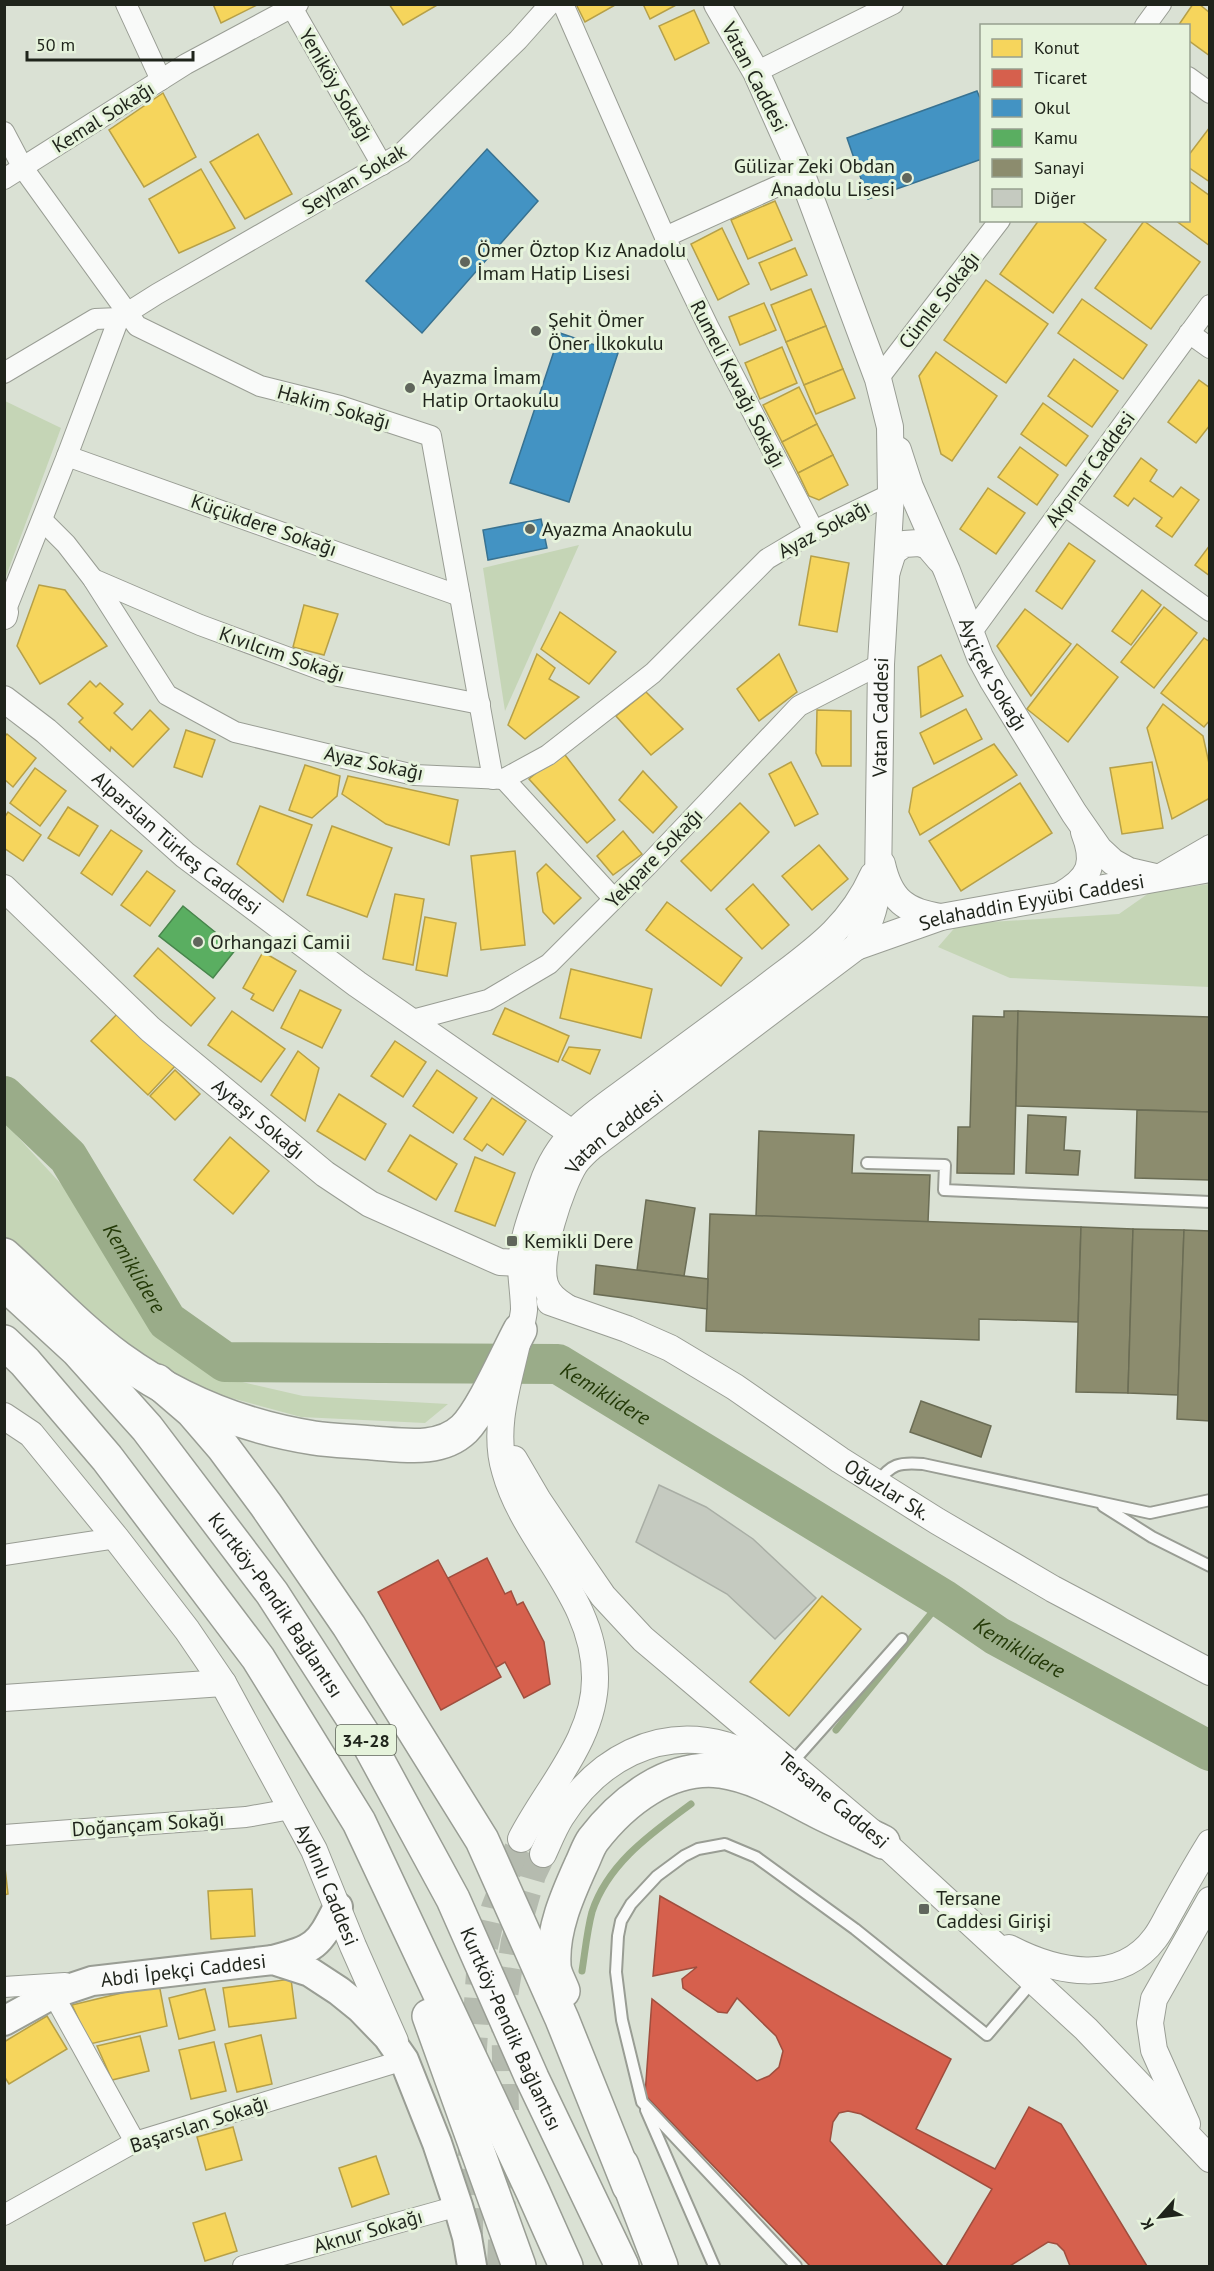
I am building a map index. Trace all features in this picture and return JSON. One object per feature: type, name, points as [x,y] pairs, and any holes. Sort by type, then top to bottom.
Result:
[{"type":"highway","points":[[4,1255],[94,1338],[120,1358],[183,1397],[227,1417],[275,1431],[316,1438],[412,1446],[431,1444],[451,1437],[489,1414],[522,1321]]},
{"type":"highway","name":"Kurtköy-Pendik Bağlantısı","points":[[4,1283],[77,1350],[147,1428],[272,1593],[365,1737],[453,1899],[532,2078],[622,2266]]},
{"type":"highway","name":"34-28","points":[[4,1342],[25,1362],[106,1458],[258,1658],[359,1822],[566,2266]]},
{"type":"highway","points":[[157,1381],[192,1411],[223,1447],[266,1505],[349,1626],[482,1840],[562,2019],[661,2266]]},
{"type":"highway","points":[[629,2186],[554,1967],[557,1926],[570,1889],[592,1841],[633,1800],[655,1784],[677,1775],[699,1770],[721,1771],[751,1779],[883,1842]]},
{"type":"highway","points":[[359,1822],[519,2266]]},
{"type":"main road","points":[[273,1960],[307,1950],[324,1935],[338,1907]]},
{"type":"main road","name":"Abdi İpekçi Caddesi","points":[[4,2021],[53,1994],[92,1981],[273,1960],[310,1972],[339,1991],[388,2037],[404,2060]]},
{"type":"main road","name":"Aydınlı Caddesi","points":[[404,2060],[429,2122],[458,2206],[472,2266]]},
{"type":"street","points":[[126,4],[161,80]]},
{"type":"street","name":"Seyhan Sokak","points":[[122,315],[402,153],[518,40],[550,4]]},
{"type":"street","name":"Rumeli Kavağı Sokağı","points":[[563,4],[665,237],[708,326],[814,531]]},
{"type":"street","name":"Vatan Caddesi","points":[[566,1307],[550,1293],[545,1284],[544,1259],[560,1197],[575,1164],[582,1140],[856,947],[867,929],[875,907],[879,852],[880,664],[891,494],[890,427],[878,379],[802,175],[756,72],[717,4]]},
{"type":"street","points":[[756,72],[893,4]]},
{"type":"street","points":[[1147,24],[1161,4]]},
{"type":"street","name":"Kemal Sokağı","points":[[4,179],[186,64],[293,6]]},
{"type":"street","name":"Yeniköy Sokağı","points":[[293,6],[382,165]]},
{"type":"street","points":[[1190,79],[1209,93]]},
{"type":"street","name":"Hakim Sokağı","points":[[4,132],[23,168],[122,315],[137,326],[260,386],[340,406],[430,436],[480,704],[499,779]]},
{"type":"street","points":[[665,237],[802,175]]},
{"type":"street","name":"Cümle Sokağı","points":[[878,379],[998,222]]},
{"type":"street","name":"Akpınar Caddesi","points":[[971,633],[1209,305]]},
{"type":"street","points":[[4,373],[95,319],[122,315],[5,614]]},
{"type":"street","points":[[1189,333],[1209,348]]},
{"type":"street","name":"Ayçiçek Sokağı","points":[[890,427],[910,487],[993,681],[1074,813],[1099,849],[1113,862],[1129,871],[1155,877]]},
{"type":"street","name":"Küçükdere Sokağı","points":[[67,456],[460,596]]},
{"type":"street","name":"Ayaz Sokağı","points":[[42,520],[66,544],[93,579],[167,695],[235,732],[414,775],[499,779],[548,755],[653,673],[767,559],[814,531],[891,494]]},
{"type":"street","points":[[1064,505],[1209,611]]},
{"type":"street","points":[[886,577],[893,552],[904,544],[911,543],[928,546],[947,571]]},
{"type":"street","name":"Kıvılcım Sokağı","points":[[93,579],[200,625],[338,676],[480,704]]},
{"type":"street","name":"Yekpare Sokağı","points":[[409,1021],[488,1000],[549,964],[799,706],[880,664]]},
{"type":"street","name":"Alparslan Türkeş Caddesi","points":[[4,699],[46,731],[185,855],[409,1021],[582,1140]]},
{"type":"street","points":[[499,779],[614,899]]},
{"type":"street","points":[[1058,896],[1074,888],[1089,868],[1091,857],[1089,846],[1074,813]]},
{"type":"street","points":[[1155,877],[1209,844]]},
{"type":"street","points":[[879,852],[885,878],[903,903],[919,914],[941,917]]},
{"type":"street","points":[[522,1321],[510,1262],[525,1240],[550,1162],[560,1146],[582,1140],[832,934],[849,916],[863,895],[873,876],[879,852]]},
{"type":"street","name":"Selahaddin Eyyübi Caddesi","points":[[856,947],[941,917],[1209,869]]},
{"type":"street","name":"Aytaşı Sokağı","points":[[4,888],[150,1029],[325,1174],[370,1204],[510,1262]]},
{"type":"street","points":[[510,1262],[538,1252],[549,1237]]},
{"type":"street","name":"Oğuzlar Sk.","points":[[522,1321],[532,1303],[540,1301],[566,1307],[627,1329],[670,1348],[735,1387],[876,1483],[988,1552],[1209,1672]]},
{"type":"street","points":[[489,1414],[501,1443],[504,1471],[520,1509],[584,1619],[591,1642],[596,1677],[593,1702],[574,1752],[521,1839]]},
{"type":"street","name":"Tersane Caddesi","points":[[489,1414],[505,1437],[511,1453],[538,1500],[603,1596],[643,1639],[883,1842],[1086,2029],[1202,2150]]},
{"type":"street","name":"Aydınlı Caddesi","points":[[4,1416],[31,1434],[187,1630],[223,1683],[314,1850],[404,2060]]},
{"type":"street","points":[[10,1553],[116,1538]]},
{"type":"street","points":[[1104,1616],[1209,1682]]},
{"type":"street","points":[[4,1698],[223,1683]]},
{"type":"street","points":[[543,1854],[560,1818],[579,1792],[594,1777],[626,1754],[657,1743],[684,1741],[727,1746],[751,1756],[846,1811]]},
{"type":"street","name":"Doğançam Sokağı","points":[[4,1835],[246,1817],[291,1809]]},
{"type":"street","points":[[982,1934],[1032,1960],[1060,1968],[1098,1971],[1117,1967],[1137,1956],[1154,1939],[1209,1843]]},
{"type":"street","points":[[1202,2150],[1154,2050],[1150,2023],[1154,1999],[1209,1900]]},
{"type":"street","points":[[4,1987],[92,1981]]},
{"type":"street","points":[[53,1994],[135,2142]]},
{"type":"street","name":"Başarslan Sokağı","points":[[4,2215],[135,2142],[404,2060]]},
{"type":"street","name":"Aknur Sokağı","points":[[243,2266],[458,2206]]},
{"type":"lane","points":[[867,1163],[945,1165],[944,1190],[1209,1202]]},
{"type":"lane","points":[[876,1483],[887,1469],[904,1462],[1150,1513],[1209,1500]]},
{"type":"lane","points":[[1095,1501],[1152,1537],[1209,1566]]},
{"type":"lane","points":[[791,1765],[902,1639]]},
{"type":"lane","points":[[714,2266],[642,2102],[628,2053],[619,1997],[616,1954],[621,1922],[631,1904],[657,1876],[698,1848],[725,1844],[756,1857],[855,1929],[987,2035],[1034,1981]]},
{"type":"lane","points":[[642,2102],[796,2266]]},
{"type":"green space","points":[[5,401],[61,428],[5,579]]},
{"type":"green space","points":[[579,545],[505,711],[483,568]]},
{"type":"green space","points":[[1209,884],[1209,987],[1010,978],[938,947],[958,924],[1119,914],[1149,893]]},
{"type":"green space","points":[[4,1122],[84,1209],[153,1328],[225,1378],[303,1396],[448,1404],[425,1423],[301,1417],[202,1390],[132,1351],[5,1245]]},
{"type":"building: Konut","points":[[213,4],[259,4],[221,23]]},
{"type":"building: Konut","points":[[389,4],[439,4],[403,25]]},
{"type":"building: Konut","points":[[576,4],[617,4],[585,22]]},
{"type":"building: Konut","points":[[643,4],[678,4],[650,19]]},
{"type":"building: Konut","points":[[1193,4],[1199,4],[1210,13],[1210,56],[1190,41],[1190,24],[1179,24]]},
{"type":"building: Konut","points":[[694,10],[709,43],[675,60],[659,26]]},
{"type":"building: Konut","points":[[163,93],[196,157],[144,187],[109,130]]},
{"type":"building: Konut","points":[[1210,127],[1210,182],[1190,168],[1190,153]]},
{"type":"building: Konut","points":[[258,134],[292,194],[245,219],[210,162]]},
{"type":"building: Konut","points":[[201,169],[235,228],[179,253],[149,199]]},
{"type":"building: Konut","points":[[1190,181],[1210,196],[1210,246],[1178,222],[1190,222]]},
{"type":"building: Konut","points":[[775,201],[792,240],[748,259],[731,220]]},
{"type":"building: Konut","points":[[1038,222],[1083,222],[1106,240],[1053,313],[1000,274]]},
{"type":"building: Konut","points":[[1143,222],[1200,262],[1151,329],[1095,288]]},
{"type":"building: Konut","points":[[722,228],[749,284],[718,300],[691,244]]},
{"type":"building: Konut","points":[[795,248],[807,275],[771,290],[759,263]]},
{"type":"building: Konut","points":[[986,280],[1048,324],[1006,383],[944,340]]},
{"type":"building: Konut","points":[[811,289],[826,326],[786,342],[771,305]]},
{"type":"building: Konut","points":[[1082,299],[1147,345],[1123,379],[1058,333]]},
{"type":"building: Konut","points":[[764,303],[776,330],[740,345],[729,317]]},
{"type":"building: Konut","points":[[826,326],[843,369],[804,385],[786,342]]},
{"type":"building: Konut","points":[[782,347],[797,383],[760,399],[745,363]]},
{"type":"building: Konut","points":[[936,352],[997,396],[952,461],[941,454],[919,376]]},
{"type":"building: Konut","points":[[1074,359],[1118,391],[1092,427],[1048,396]]},
{"type":"building: Konut","points":[[843,369],[855,398],[816,414],[804,385]]},
{"type":"building: Konut","points":[[1199,380],[1210,388],[1210,425],[1196,443],[1168,422]]},
{"type":"building: Konut","points":[[799,387],[817,424],[782,442],[763,405]]},
{"type":"building: Konut","points":[[1043,403],[1088,436],[1066,466],[1021,434]]},
{"type":"building: Konut","points":[[817,424],[833,455],[798,473],[782,442]]},
{"type":"building: Konut","points":[[1020,447],[1058,475],[1037,505],[998,477]]},
{"type":"building: Konut","points":[[833,455],[848,485],[819,500],[809,496],[798,473]]},
{"type":"building: Konut","points":[[1141,458],[1157,470],[1150,481],[1173,497],[1181,487],[1199,500],[1172,537],[1156,526],[1162,518],[1134,498],[1128,506],[1114,496]]},
{"type":"building: Konut","points":[[988,488],[1025,513],[996,554],[960,529]]},
{"type":"building: Konut","points":[[1069,543],[1095,561],[1062,609],[1036,591]]},
{"type":"building: Konut","points":[[1210,545],[1210,576],[1195,565]]},
{"type":"building: Konut","points":[[811,556],[849,563],[837,632],[799,625]]},
{"type":"building: Konut","points":[[39,585],[65,590],[107,646],[40,684],[17,646]]},
{"type":"building: Konut","points":[[1142,590],[1161,605],[1131,645],[1112,631]]},
{"type":"building: Konut","points":[[304,605],[338,614],[324,655],[293,647]]},
{"type":"building: Konut","points":[[1164,607],[1197,633],[1154,688],[1121,662]]},
{"type":"building: Konut","points":[[1025,609],[1071,644],[1031,696],[997,646]]},
{"type":"building: Konut","points":[[560,612],[616,652],[589,684],[541,649]]},
{"type":"building: Konut","points":[[1204,638],[1210,642],[1210,720],[1204,727],[1161,693]]},
{"type":"building: Konut","points":[[1077,644],[1118,677],[1068,742],[1027,709]]},
{"type":"building: Konut","points":[[537,654],[555,668],[549,679],[579,697],[525,739],[508,725]]},
{"type":"building: Konut","points":[[779,654],[797,692],[759,721],[737,689]]},
{"type":"building: Konut","points":[[941,655],[963,696],[921,717],[918,667]]},
{"type":"building: Konut","points":[[90,681],[96,687],[100,683],[123,704],[114,713],[132,730],[150,710],[169,729],[133,767],[111,747],[110,751],[79,722],[83,718],[68,704]]},
{"type":"building: Konut","points":[[646,692],[683,729],[651,755],[616,716]]},
{"type":"building: Konut","points":[[1163,704],[1203,736],[1210,768],[1210,798],[1172,819],[1147,728]]},
{"type":"building: Konut","points":[[966,709],[982,739],[934,764],[920,733]]},
{"type":"building: Konut","points":[[817,710],[851,711],[851,766],[822,766],[816,753]]},
{"type":"building: Konut","points":[[186,730],[215,740],[202,777],[174,767]]},
{"type":"building: Konut","points":[[7,734],[36,758],[13,787],[4,779],[4,737]]},
{"type":"building: Konut","points":[[994,744],[1017,775],[920,835],[909,812],[913,788]]},
{"type":"building: Konut","points":[[562,751],[615,820],[587,843],[529,779]]},
{"type":"building: Konut","points":[[791,762],[818,814],[795,826],[769,774]]},
{"type":"building: Konut","points":[[1152,762],[1163,828],[1122,834],[1110,768]]},
{"type":"building: Konut","points":[[305,765],[340,776],[337,796],[312,818],[289,810]]},
{"type":"building: Konut","points":[[35,768],[66,791],[40,826],[10,803]]},
{"type":"building: Konut","points":[[643,771],[677,807],[653,833],[619,800]]},
{"type":"building: Konut","points":[[348,776],[458,800],[449,845],[386,824],[342,794]]},
{"type":"building: Konut","points":[[1020,783],[1052,833],[961,891],[929,841]]},
{"type":"building: Konut","points":[[740,803],[769,832],[711,891],[681,861]]},
{"type":"building: Konut","points":[[260,806],[312,825],[283,902],[237,864]]},
{"type":"building: Konut","points":[[68,807],[98,826],[79,856],[48,838]]},
{"type":"building: Konut","points":[[8,812],[41,835],[23,861],[4,848],[4,818]]},
{"type":"building: Konut","points":[[332,826],[392,848],[367,917],[307,895]]},
{"type":"building: Konut","points":[[111,830],[142,851],[112,895],[81,873]]},
{"type":"building: Konut","points":[[623,831],[642,854],[613,875],[597,856]]},
{"type":"building: Konut","points":[[819,845],[848,879],[812,910],[782,876]]},
{"type":"building: Konut","points":[[515,851],[525,945],[481,950],[471,856]]},
{"type":"building: Konut","points":[[546,864],[581,898],[554,924],[543,912],[537,873]]},
{"type":"building: Konut","points":[[147,871],[175,891],[150,926],[121,905]]},
{"type":"building: Konut","points":[[753,884],[789,925],[762,949],[726,909]]},
{"type":"building: Konut","points":[[395,894],[424,899],[413,965],[383,959]]},
{"type":"building: Konut","points":[[667,902],[742,958],[721,986],[646,930]]},
{"type":"building: Konut","points":[[425,917],[456,923],[447,976],[416,970]]},
{"type":"building: Konut","points":[[158,948],[215,998],[191,1026],[134,976]]},
{"type":"building: Konut","points":[[263,952],[296,971],[273,1011],[251,999],[254,994],[243,988]]},
{"type":"building: Konut","points":[[571,969],[652,989],[641,1038],[560,1018]]},
{"type":"building: Konut","points":[[300,990],[341,1010],[322,1048],[281,1028]]},
{"type":"building: Konut","points":[[505,1008],[569,1036],[558,1062],[493,1034]]},
{"type":"building: Konut","points":[[120,1011],[176,1065],[148,1095],[91,1041]]},
{"type":"building: Konut","points":[[232,1011],[285,1049],[261,1082],[208,1045]]},
{"type":"building: Konut","points":[[395,1041],[426,1062],[403,1097],[371,1076]]},
{"type":"building: Konut","points":[[569,1047],[600,1050],[590,1074],[562,1060]]},
{"type":"building: Konut","points":[[298,1051],[319,1068],[305,1121],[271,1095]]},
{"type":"building: Konut","points":[[175,1070],[200,1094],[175,1120],[150,1096]]},
{"type":"building: Konut","points":[[437,1070],[477,1098],[453,1133],[413,1106]]},
{"type":"building: Konut","points":[[339,1094],[386,1124],[365,1160],[317,1131]]},
{"type":"building: Konut","points":[[492,1098],[526,1121],[503,1155],[487,1144],[482,1151],[464,1139]]},
{"type":"building: Konut","points":[[410,1135],[457,1164],[436,1200],[388,1171]]},
{"type":"building: Konut","points":[[230,1137],[269,1171],[233,1214],[194,1180]]},
{"type":"building: Konut","points":[[475,1157],[515,1173],[495,1226],[455,1211]]},
{"type":"building: Konut","points":[[822,1596],[861,1629],[789,1716],[750,1682]]},
{"type":"building: Konut","points":[[4,1859],[8,1894],[4,1895]]},
{"type":"building: Konut","points":[[252,1889],[255,1936],[211,1939],[208,1891]]},
{"type":"building: Konut","points":[[291,1979],[296,2018],[229,2027],[223,1988]]},
{"type":"building: Konut","points":[[159,1984],[167,2026],[90,2044],[72,2005]]},
{"type":"building: Konut","points":[[205,1989],[215,2030],[179,2039],[169,1998]]},
{"type":"building: Konut","points":[[47,2016],[67,2049],[9,2084],[4,2076],[4,2042]]},
{"type":"building: Konut","points":[[261,2035],[272,2084],[237,2092],[225,2044]]},
{"type":"building: Konut","points":[[140,2036],[149,2071],[112,2080],[97,2046]]},
{"type":"building: Konut","points":[[214,2042],[226,2091],[191,2099],[179,2050]]},
{"type":"building: Konut","points":[[233,2127],[242,2160],[206,2170],[197,2137]]},
{"type":"building: Konut","points":[[376,2156],[389,2194],[352,2207],[339,2168]]},
{"type":"building: Konut","points":[[225,2213],[237,2251],[205,2261],[193,2223]]},
{"type":"building: Ticaret","points":[[487,1558],[505,1594],[511,1591],[517,1605],[523,1602],[544,1642],[550,1684],[524,1698],[505,1662],[495,1668],[448,1578]]},
{"type":"building: Ticaret","points":[[438,1560],[501,1677],[441,1710],[378,1592]]},
{"type":"building: Ticaret","points":[[660,1896],[951,2059],[916,2129],[995,2169],[1029,2107],[1061,2124],[1147,2266],[1070,2266],[1064,2251],[1057,2244],[1048,2242],[1010,2266],[946,2266],[992,2189],[861,2114],[848,2111],[839,2113],[833,2122],[830,2141],[943,2266],[810,2266],[645,2095],[652,1999],[757,2081],[769,2076],[779,2067],[783,2051],[776,2036],[737,1998],[727,2013],[718,2012],[683,1988],[682,1979],[697,1967],[653,1976]]},
{"type":"building: Okul","points":[[977,91],[980,98],[980,160],[868,199],[847,138]]},
{"type":"building: Okul","points":[[487,149],[538,201],[422,333],[366,281]]},
{"type":"building: Okul","points":[[560,333],[618,353],[569,502],[510,483]]},
{"type":"building: Okul","points":[[541,519],[547,548],[488,560],[483,530]]},
{"type":"building: Kamu","name":"Orhangazi Camii","points":[[183,906],[236,949],[213,978],[159,936]]},
{"type":"building: Sanayi","points":[[1004,1011],[1018,1011],[1014,1174],[957,1173],[958,1127],[970,1127],[973,1016],[1004,1017]]},
{"type":"building: Sanayi","points":[[1018,1011],[1210,1017],[1210,1112],[1016,1106]]},
{"type":"building: Sanayi","points":[[1137,1110],[1210,1112],[1210,1180],[1135,1178]]},
{"type":"building: Sanayi","points":[[1028,1115],[1066,1117],[1064,1150],[1080,1151],[1078,1175],[1026,1173]]},
{"type":"building: Sanayi","points":[[759,1131],[854,1135],[852,1173],[930,1175],[928,1222],[756,1216]]},
{"type":"building: Sanayi","points":[[646,1200],[695,1208],[684,1276],[637,1270]]},
{"type":"building: Sanayi","points":[[710,1214],[1081,1227],[1078,1322],[979,1319],[979,1340],[706,1331]]},
{"type":"building: Sanayi","points":[[1081,1227],[1133,1229],[1128,1393],[1076,1392]]},
{"type":"building: Sanayi","points":[[1133,1229],[1184,1230],[1178,1395],[1128,1393]]},
{"type":"building: Sanayi","points":[[1184,1230],[1210,1231],[1210,1421],[1177,1419]]},
{"type":"building: Sanayi","points":[[596,1265],[708,1279],[707,1309],[594,1294]]},
{"type":"building: Sanayi","points":[[921,1401],[991,1426],[981,1457],[910,1432]]},
{"type":"building: Diğer","points":[[659,1485],[706,1507],[753,1539],[816,1598],[775,1639],[727,1594],[636,1542]]},
{"type":"waterway","name":"Kemiklidere","points":[[4,1096],[68,1157],[167,1321],[225,1362],[558,1364],[943,1599],[997,1636],[1210,1751]]},
{"type":"waterway","points":[[836,1730],[943,1599]]},
{"type":"waterway","points":[[582,1971],[587,1934],[599,1894],[633,1850],[691,1804]]},
{"type":"tunnel","points":[[473,2063],[479,1973],[494,1908],[521,1839]]},
{"type":"tunnel","points":[[500,2266],[506,2114],[504,2002],[514,1941],[533,1875],[543,1854]]},
{"type":"tunnel","points":[[470,2234],[471,2147]]},
{"type":"place","name":"Gülizar Zeki Obdan Anadolu Lisesi","points":[[907,178]]},
{"type":"place","name":"Ömer Öztop Kız Anadolu İmam Hatip Lisesi","points":[[465,262]]},
{"type":"place","name":"Şehit Ömer Öner İlkokulu","points":[[536,331]]},
{"type":"place","name":"Ayazma İmam Hatip Ortaokulu","points":[[410,388]]},
{"type":"place","name":"Ayazma Anaokulu","points":[[530,529]]},
{"type":"place","name":"Orhangazi Camii","points":[[198,942]]},
{"type":"place","name":"Kemikli Dere","points":[[512,1241]]},
{"type":"place","name":"Tersane Caddesi Girişi","points":[[924,1909]]}]
